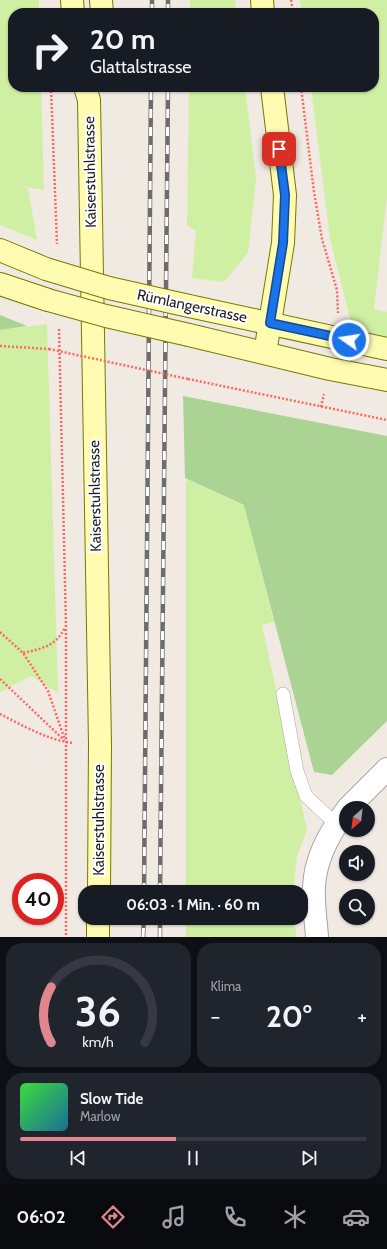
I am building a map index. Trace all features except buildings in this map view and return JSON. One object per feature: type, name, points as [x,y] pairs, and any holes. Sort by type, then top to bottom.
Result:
[{"type":"street","name":"Kaiserstuhlstrasse","points":[[89,92],[100,744],[98,885]]},
{"type":"street","points":[[265,354],[283,243],[285,195],[273,92]]},
{"type":"street","name":"Rümlangerstrasse","points":[[0,250],[46,269],[109,288],[387,349]]},
{"type":"street","name":"Rümlangerstrasse","points":[[0,284],[48,300],[106,316],[330,369],[387,380]]},
{"type":"street","points":[[356,801],[387,769]]},
{"type":"street","points":[[317,937],[314,886],[323,848],[339,822]]},
{"type":"street","points":[[98,925],[98,937]]},
{"type":"lane","points":[[283,694],[298,771],[306,796],[339,813]]},
{"type":"path","points":[[51,92],[57,250]]},
{"type":"path","points":[[302,92],[314,192],[322,239],[337,290],[338,319]]},
{"type":"path","points":[[58,322],[66,625],[66,937]]},
{"type":"path","points":[[0,346],[49,349],[387,420]]},
{"type":"path","points":[[23,653],[51,645],[62,635],[66,625]]},
{"type":"path","points":[[0,632],[23,653],[48,691],[66,742]]},
{"type":"path","points":[[0,679],[66,742]]},
{"type":"path","points":[[0,714],[28,728],[66,742]]},
{"type":"green space","points":[[0,0],[39,0],[39,8],[8,8],[8,92],[41,92],[44,190],[12,185],[28,188],[37,240],[0,225]]},
{"type":"green space","points":[[190,0],[235,0],[236,8],[190,8]]},
{"type":"green space","points":[[300,0],[387,0],[387,197],[374,309],[387,312],[387,338],[353,330],[330,239],[312,92],[379,92],[379,8],[301,8]]},
{"type":"green space","points":[[189,92],[246,92],[256,179],[248,253],[224,282],[192,278],[196,231],[187,225]]},
{"type":"green space","points":[[0,315],[27,326],[0,330]]},
{"type":"green space","points":[[47,324],[58,693],[31,676],[0,692],[0,330]]},
{"type":"green space","points":[[183,396],[387,436],[387,721],[332,775],[314,772],[244,505],[185,478]]},
{"type":"green space","points":[[186,479],[245,506],[274,622],[262,625],[307,830],[297,856],[294,885],[186,885]]},
{"type":"green space","points":[[186,925],[294,925],[297,937],[186,937]]},
{"type":"railway","points":[[152,0],[152,8]]},
{"type":"railway","points":[[168,0],[168,8]]},
{"type":"railway","points":[[144,885],[151,92]]},
{"type":"railway","points":[[160,885],[168,92]]},
{"type":"railway","points":[[143,937],[144,925]]},
{"type":"railway","points":[[160,925],[160,937]]},
{"type":"route","points":[[279,149],[285,195],[283,243],[270,323],[349,340]]}]
